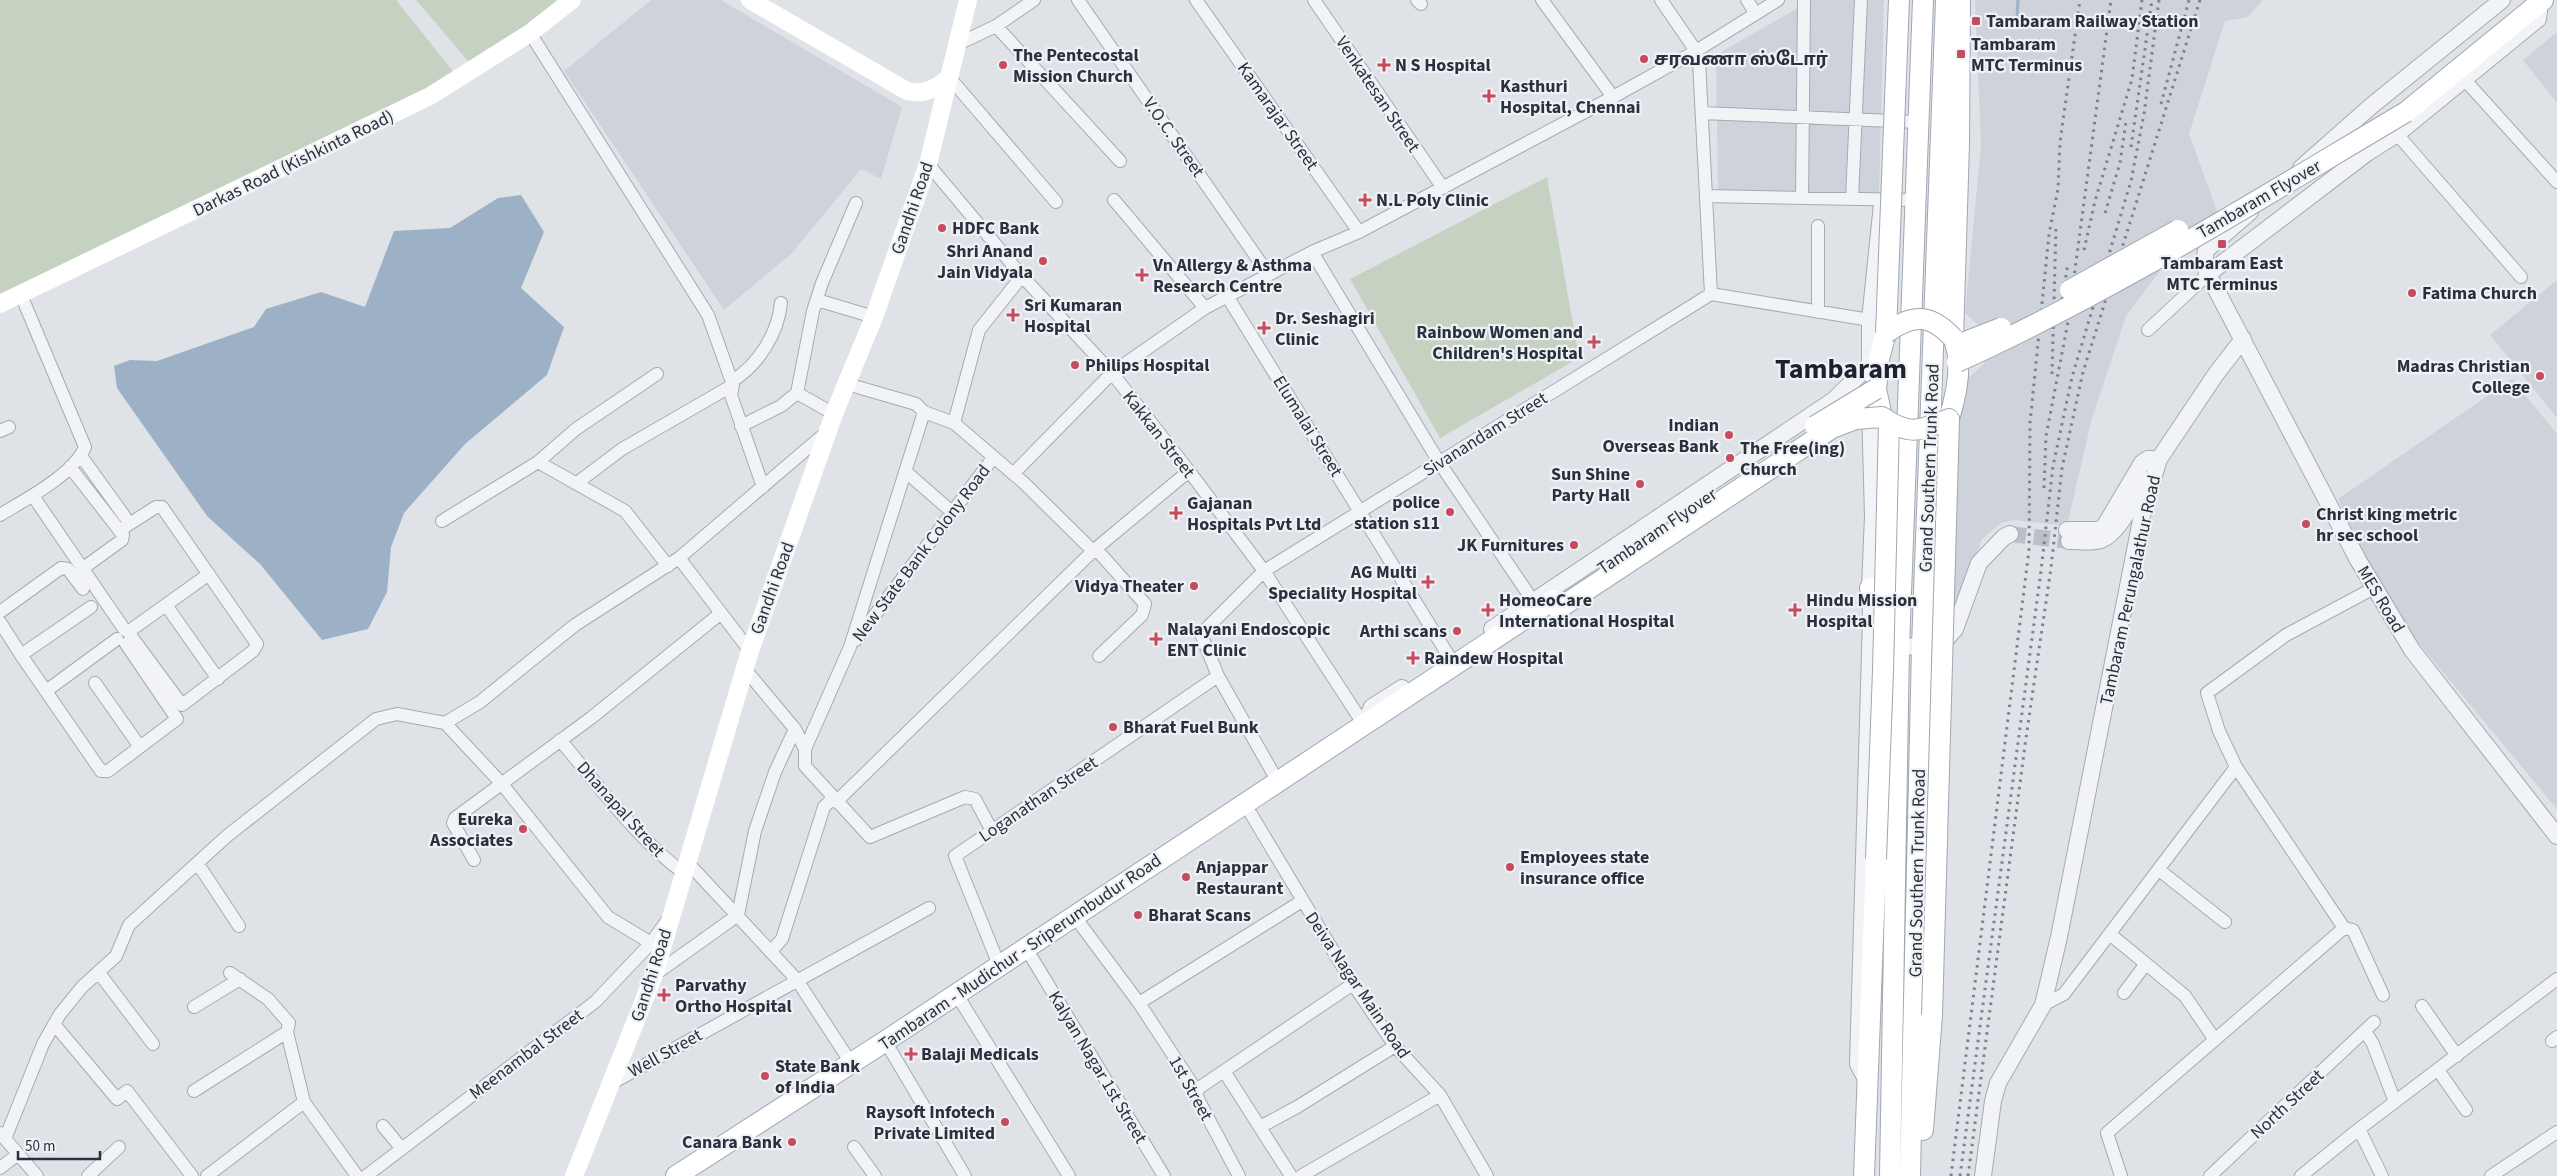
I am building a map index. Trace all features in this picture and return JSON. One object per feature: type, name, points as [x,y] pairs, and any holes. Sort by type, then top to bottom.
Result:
[{"type":"main road","name":"Darkas Road (Kishkinta Road)","points":[[0,304],[430,96],[530,33],[572,0]]},
{"type":"main road","points":[[750,0],[907,91],[919,94],[931,90],[949,77]]},
{"type":"main road","name":"Gandhi Road","points":[[574,1176],[654,975],[671,915],[687,869],[744,668],[831,422],[874,317],[928,164],[968,0]]},
{"type":"main road","points":[[1864,1176],[1884,671],[1886,420],[1876,389],[1886,333],[1900,0]]},
{"type":"main road","name":"Grand Southern Trunk Road","points":[[1890,1176],[1899,647],[1922,0]]},
{"type":"main road","name":"Grand Southern Trunk Road","points":[[1910,1176],[1922,647],[1946,0]]},
{"type":"main road","points":[[1916,1176],[1921,1152],[1932,1015],[1949,419],[1957,381],[1955,348],[1960,0]]},
{"type":"main road","name":"Tambaram Flyover","points":[[1955,348],[2004,327],[2348,136],[2404,99],[2536,1]]},
{"type":"main road","points":[[1886,333],[1902,322],[1920,318],[1941,325],[1955,348]]},
{"type":"main road","name":"Tambaram Flyover","points":[[1373,725],[1823,420],[1876,389]]},
{"type":"main road","name":"Tambaram Flyover","points":[[1373,725],[1832,428],[1856,419],[1886,420]]},
{"type":"main road","points":[[1886,420],[1897,428],[1916,432],[1949,419]]},
{"type":"main road","points":[[1870,588],[1901,586]]},
{"type":"main road","name":"Tambaram - Mudichur - Sriperumbudur Road","points":[[696,1176],[1032,958],[1078,921],[1278,782],[1373,725]]},
{"type":"main road","name":"Tambaram - Mudichur - Sriperumbudur Road","points":[[676,1176],[999,965],[1078,921],[1251,814],[1373,725]]},
{"type":"street","points":[[956,45],[996,26],[1034,0]]},
{"type":"street","name":"V.O.C. Street","points":[[1078,0],[1269,275]]},
{"type":"street","name":"Kamarajar Street","points":[[1196,0],[1359,232]]},
{"type":"street","name":"Venkatesan Street","points":[[1314,0],[1443,188]]},
{"type":"street","points":[[1542,0],[1614,97]]},
{"type":"street","points":[[1661,0],[1696,51],[1699,61],[1711,294],[1870,320]]},
{"type":"street","points":[[1747,0],[1756,14]]},
{"type":"street","points":[[1013,474],[1112,373],[1205,308],[1312,252],[1359,232],[1614,97],[1696,51],[1778,0]]},
{"type":"street","points":[[1802,198],[1804,0]]},
{"type":"street","points":[[1852,199],[1861,0]]},
{"type":"street","points":[[1867,1081],[1858,1064],[1869,717],[1870,588],[1873,516],[1869,442],[1870,320],[1883,199],[1884,121],[1890,0]]},
{"type":"street","points":[[2243,339],[2208,274],[2204,264],[2206,250],[2370,107],[2502,0]]},
{"type":"street","points":[[2148,330],[2208,274],[2367,153],[2397,134],[2538,19],[2536,1]]},
{"type":"street","points":[[996,26],[1120,161]]},
{"type":"street","points":[[530,33],[708,315],[732,383],[730,395],[763,487]]},
{"type":"street","points":[[949,77],[1056,202]]},
{"type":"street","points":[[2464,79],[2557,182]]},
{"type":"street","points":[[1702,113],[1918,122]]},
{"type":"street","points":[[2397,134],[2522,277]]},
{"type":"street","name":"Kakkan Street","points":[[928,164],[1022,276],[1112,373],[1264,571],[1373,725]]},
{"type":"street","points":[[1706,196],[1914,200]]},
{"type":"street","points":[[1114,200],[1205,308]]},
{"type":"street","points":[[742,426],[780,406],[796,392],[817,300],[856,203]]},
{"type":"street","points":[[1818,226],[1818,312]]},
{"type":"street","points":[[1312,252],[1439,462],[1533,601]]},
{"type":"street","points":[[954,424],[979,330],[1022,276]]},
{"type":"street","name":"Sivanandam Street","points":[[1278,782],[1218,676],[1200,634],[1264,571],[1711,294]]},
{"type":"street","points":[[1,513],[33,496],[70,467],[81,456],[85,446],[21,295]]},
{"type":"street","name":"Elumalai Street","points":[[1227,296],[1450,658]]},
{"type":"street","points":[[817,300],[874,317]]},
{"type":"street","points":[[577,484],[622,450],[732,383],[758,359],[780,318],[782,303]]},
{"type":"street","name":"Tambaram Perungalathur Road","points":[[1982,1176],[1993,1101],[1998,1083],[2043,1005],[2061,927],[2142,515],[2157,464],[2216,374],[2243,339]]},
{"type":"street","name":"MES Road","points":[[2243,339],[2358,560],[2412,650],[2557,836]]},
{"type":"street","points":[[1373,725],[1372,708],[1450,658],[1834,400],[1870,364]]},
{"type":"street","points":[[442,521],[538,462],[576,429],[657,374]]},
{"type":"street","points":[[847,384],[916,404],[924,412],[954,424],[1013,474],[1095,550],[1145,604],[1142,614],[1099,656]]},
{"type":"street","points":[[445,723],[480,702],[575,625],[679,558],[763,487],[831,422],[796,392]]},
{"type":"street","points":[[924,412],[850,647],[805,749],[805,766],[834,800],[870,837],[965,797],[975,800],[992,831]]},
{"type":"street","points":[[81,456],[126,517]]},
{"type":"street","name":"New State Bank Colony Road","points":[[850,647],[992,458]]},
{"type":"street","points":[[538,462],[625,511],[668,566]]},
{"type":"street","points":[[2068,535],[2091,542],[2111,534],[2128,511],[2147,476],[2157,464]]},
{"type":"street","points":[[70,467],[120,530],[122,540],[82,570]]},
{"type":"street","points":[[771,952],[782,939],[824,807],[834,800],[1095,550],[1189,471]]},
{"type":"street","points":[[906,472],[952,512]]},
{"type":"street","points":[[0,622],[4,639],[21,655],[102,771],[108,771],[140,748],[172,724],[176,717],[33,496]]},
{"type":"street","points":[[120,530],[156,507],[162,507],[257,644],[253,651],[182,705],[124,638]]},
{"type":"street","points":[[1899,647],[1941,645],[1955,629],[1980,563],[2011,529],[1988,537],[1975,552],[1951,619],[1947,622],[1923,626]]},
{"type":"street","points":[[679,558],[750,651]]},
{"type":"street","points":[[0,612],[61,568],[68,570],[83,589]]},
{"type":"street","points":[[46,691],[124,638],[209,574]]},
{"type":"street","points":[[2374,588],[2286,635],[2207,693],[2219,731],[2236,767],[2344,928],[2353,930],[2382,995]]},
{"type":"street","points":[[166,605],[218,679]]},
{"type":"street","points":[[21,655],[91,606]]},
{"type":"street","points":[[474,860],[454,820],[560,740],[721,613]]},
{"type":"street","points":[[744,668],[795,729],[805,749]]},
{"type":"street","name":"Loganathan Street","points":[[999,965],[955,856],[1218,676]]},
{"type":"street","points":[[95,683],[140,748]]},
{"type":"street","points":[[37,1176],[2,1136],[43,1044],[72,997],[116,956],[129,925],[227,836],[376,719],[397,714],[445,723],[502,784],[608,917],[651,943]]},
{"type":"street","points":[[654,975],[738,916],[755,831],[775,772],[795,729]]},
{"type":"street","name":"Dhanapal Street","points":[[560,740],[656,851],[687,869],[738,916],[797,980],[851,1063]]},
{"type":"street","points":[[2043,1005],[2064,994],[2236,767]]},
{"type":"street","name":"Deiva Nagar Main Road","points":[[1251,814],[1353,984],[1395,1046],[1440,1095],[1487,1176]]},
{"type":"street","points":[[198,864],[239,926]]},
{"type":"street","points":[[2159,870],[2225,922]]},
{"type":"street","points":[[1139,1002],[1302,901]]},
{"type":"street","name":"Well Street","points":[[612,1083],[929,908]]},
{"type":"street","name":"Meenambal Street","points":[[366,1176],[595,1002],[651,943],[671,915]]},
{"type":"street","name":"1st Street","points":[[1078,921],[1139,1002],[1196,1090],[1198,1099],[1239,1176]]},
{"type":"street","points":[[2121,1176],[2107,1133],[2344,928]]},
{"type":"street","points":[[2111,934],[2145,965],[2185,996],[2215,1040]]},
{"type":"street","name":"Kalyan Nagar 1st Street","points":[[1032,958],[1164,1176]]},
{"type":"street","points":[[2124,993],[2145,965]]},
{"type":"street","points":[[99,973],[153,1044]]},
{"type":"street","points":[[194,1007],[235,976],[268,1000],[289,1023],[287,1032],[304,1102],[357,1176]]},
{"type":"street","points":[[2301,1176],[2359,1129],[2557,979]]},
{"type":"street","points":[[1196,1090],[1353,984]]},
{"type":"street","points":[[962,1003],[1069,1176]]},
{"type":"street","points":[[2422,1006],[2457,1056]]},
{"type":"street","name":"North Street","points":[[2210,1176],[2374,1022]]},
{"type":"street","points":[[54,1024],[117,1100],[127,1091],[192,1176]]},
{"type":"street","points":[[2365,1031],[2396,1102]]},
{"type":"street","points":[[194,1091],[287,1032]]},
{"type":"street","points":[[1260,1127],[1298,1107],[1395,1046]]},
{"type":"street","points":[[891,1051],[965,1176]]},
{"type":"street","points":[[1224,1070],[1290,1176]]},
{"type":"street","points":[[2438,1070],[2466,1110]]},
{"type":"street","points":[[1301,1176],[1440,1095]]},
{"type":"street","points":[[207,1176],[304,1102]]},
{"type":"street","points":[[383,1126],[402,1148]]},
{"type":"street","points":[[2359,1129],[2382,1176]]},
{"type":"street","points":[[2491,1176],[2557,1132]]},
{"type":"street","points":[[854,1146],[875,1176]]},
{"type":"street","points":[[88,1176],[119,1148]]},
{"type":"street","points":[[0,1168],[18,1154]]},
{"type":"shaded area","points":[[651,0],[721,0],[902,107],[881,179],[861,169],[792,253],[724,310],[564,71]]},
{"type":"shaded area","points":[[1812,0],[1884,0],[1879,194],[1718,193],[1716,55]]},
{"type":"shaded area","points":[[1975,0],[2263,0],[2248,17],[2225,21],[2189,134],[2220,219],[2184,245],[2162,268],[2126,316],[2092,418],[2067,526],[2015,520],[2001,523],[1982,539],[1958,606],[1951,611],[1958,478],[1957,420],[1965,381],[1984,364],[1981,328],[1965,313],[1981,146]]},
{"type":"shaded area","points":[[2557,32],[2557,103],[2523,60]]},
{"type":"shaded area","name":"Madras Christian College","points":[[2557,280],[2557,418],[2490,335]]},
{"type":"shaded area","points":[[2512,379],[2557,434],[2557,809],[2403,624],[2367,560],[2338,499]]},
{"type":"green space","points":[[0,0],[396,0],[460,80],[0,295]]},
{"type":"green space","points":[[416,0],[563,0],[474,68]]},
{"type":"green space","points":[[1547,177],[1579,358],[1440,438],[1350,279]]},
{"type":"water","points":[[521,195],[544,232],[521,288],[564,327],[547,375],[465,444],[404,513],[391,547],[387,592],[368,629],[322,640],[260,564],[207,516],[117,388],[114,366],[130,360],[157,361],[254,327],[266,309],[321,292],[365,307],[394,231],[450,228],[498,198]]},
{"type":"waterway","points":[[2017,18],[2018,0]]},
{"type":"tunnel","points":[[2010,534],[2069,541]]},
{"type":"railway","points":[[1951,1176],[2029,550],[2030,423],[2049,234],[2058,189],[2060,142],[2080,0]]},
{"type":"railway","points":[[2044,488],[2046,436],[2068,322],[2111,0]]},
{"type":"railway","points":[[2084,250],[2095,201],[2132,79],[2142,0]]},
{"type":"railway","points":[[2131,147],[2152,0]]},
{"type":"railway","points":[[1960,1176],[2041,571],[2053,466],[2072,377],[2131,181],[2144,114],[2159,0]]},
{"type":"railway","points":[[2161,104],[2189,0]]},
{"type":"railway","points":[[1968,1176],[2026,738],[2051,568],[2062,468],[2083,372],[2200,0]]},
{"type":"railway","points":[[2105,213],[2120,163],[2126,121]]},
{"type":"railway","points":[[2052,374],[2056,227]]},
{"type":"railway","points":[[2061,307],[2068,263]]},
{"type":"place","name":"Tambaram Railway Station","points":[[1976,21]]},
{"type":"place","name":"Tambaram MTC Terminus","points":[[1961,54]]},
{"type":"place","name":"சரவணா ஸ்டோர்","points":[[1644,59]]},
{"type":"place","name":"The Pentecostal Mission Church","points":[[1003,65]]},
{"type":"place","name":"N S Hospital","points":[[1384,65]]},
{"type":"place","name":"Kasthuri Hospital, Chennai","points":[[1489,96]]},
{"type":"place","name":"N.L Poly Clinic","points":[[1365,200]]},
{"type":"place","name":"HDFC Bank","points":[[942,228]]},
{"type":"place","name":"Tambaram East MTC Terminus","points":[[2222,244]]},
{"type":"place","name":"Shri Anand Jain Vidyala","points":[[1043,261]]},
{"type":"place","name":"Vn Allergy & Asthma Research Centre","points":[[1142,275]]},
{"type":"place","name":"Fatima Church","points":[[2412,293]]},
{"type":"place","name":"Sri Kumaran Hospital","points":[[1013,315]]},
{"type":"place","name":"Dr. Seshagiri Clinic","points":[[1264,328]]},
{"type":"place","name":"Rainbow Women and Children's Hospital","points":[[1594,342]]},
{"type":"place","name":"Philips Hospital","points":[[1075,365]]},
{"type":"place","name":"Madras Christian College","points":[[2540,376]]},
{"type":"place","name":"Indian Overseas Bank","points":[[1729,435]]},
{"type":"place","name":"The Free(ing) Church","points":[[1730,458]]},
{"type":"place","name":"Sun Shine Party Hall","points":[[1640,484]]},
{"type":"place","name":"police station s11","points":[[1450,512]]},
{"type":"place","name":"Gajanan Hospitals Pvt Ltd","points":[[1176,513]]},
{"type":"place","name":"Christ king metric hr sec school","points":[[2306,524]]},
{"type":"place","name":"JK Furnitures","points":[[1574,545]]},
{"type":"place","name":"AG Multi Speciality Hospital","points":[[1428,582]]},
{"type":"place","name":"Vidya Theater","points":[[1194,586]]},
{"type":"place","name":"HomeoCare International Hospital","points":[[1488,610]]},
{"type":"place","name":"Hindu Mission Hospital","points":[[1795,610]]},
{"type":"place","name":"Arthi scans","points":[[1457,631]]},
{"type":"place","name":"Nalayani Endoscopic ENT Clinic","points":[[1156,639]]},
{"type":"place","name":"Raindew Hospital","points":[[1413,658]]},
{"type":"place","name":"Bharat Fuel Bunk","points":[[1113,727]]},
{"type":"place","name":"Eureka Associates","points":[[523,829]]},
{"type":"place","name":"Employees state insurance office","points":[[1510,867]]},
{"type":"place","name":"Anjappar Restaurant","points":[[1186,877]]},
{"type":"place","name":"Bharat Scans","points":[[1138,915]]},
{"type":"place","name":"Parvathy Ortho Hospital","points":[[664,995]]},
{"type":"place","name":"Balaji Medicals","points":[[911,1054]]},
{"type":"place","name":"State Bank of India","points":[[765,1076]]},
{"type":"place","name":"Raysoft Infotech Private Limited","points":[[1005,1122]]},
{"type":"place","name":"Canara Bank","points":[[792,1142]]},
{"type":"district","name":"Tambaram","points":[[1841,368]]}]
